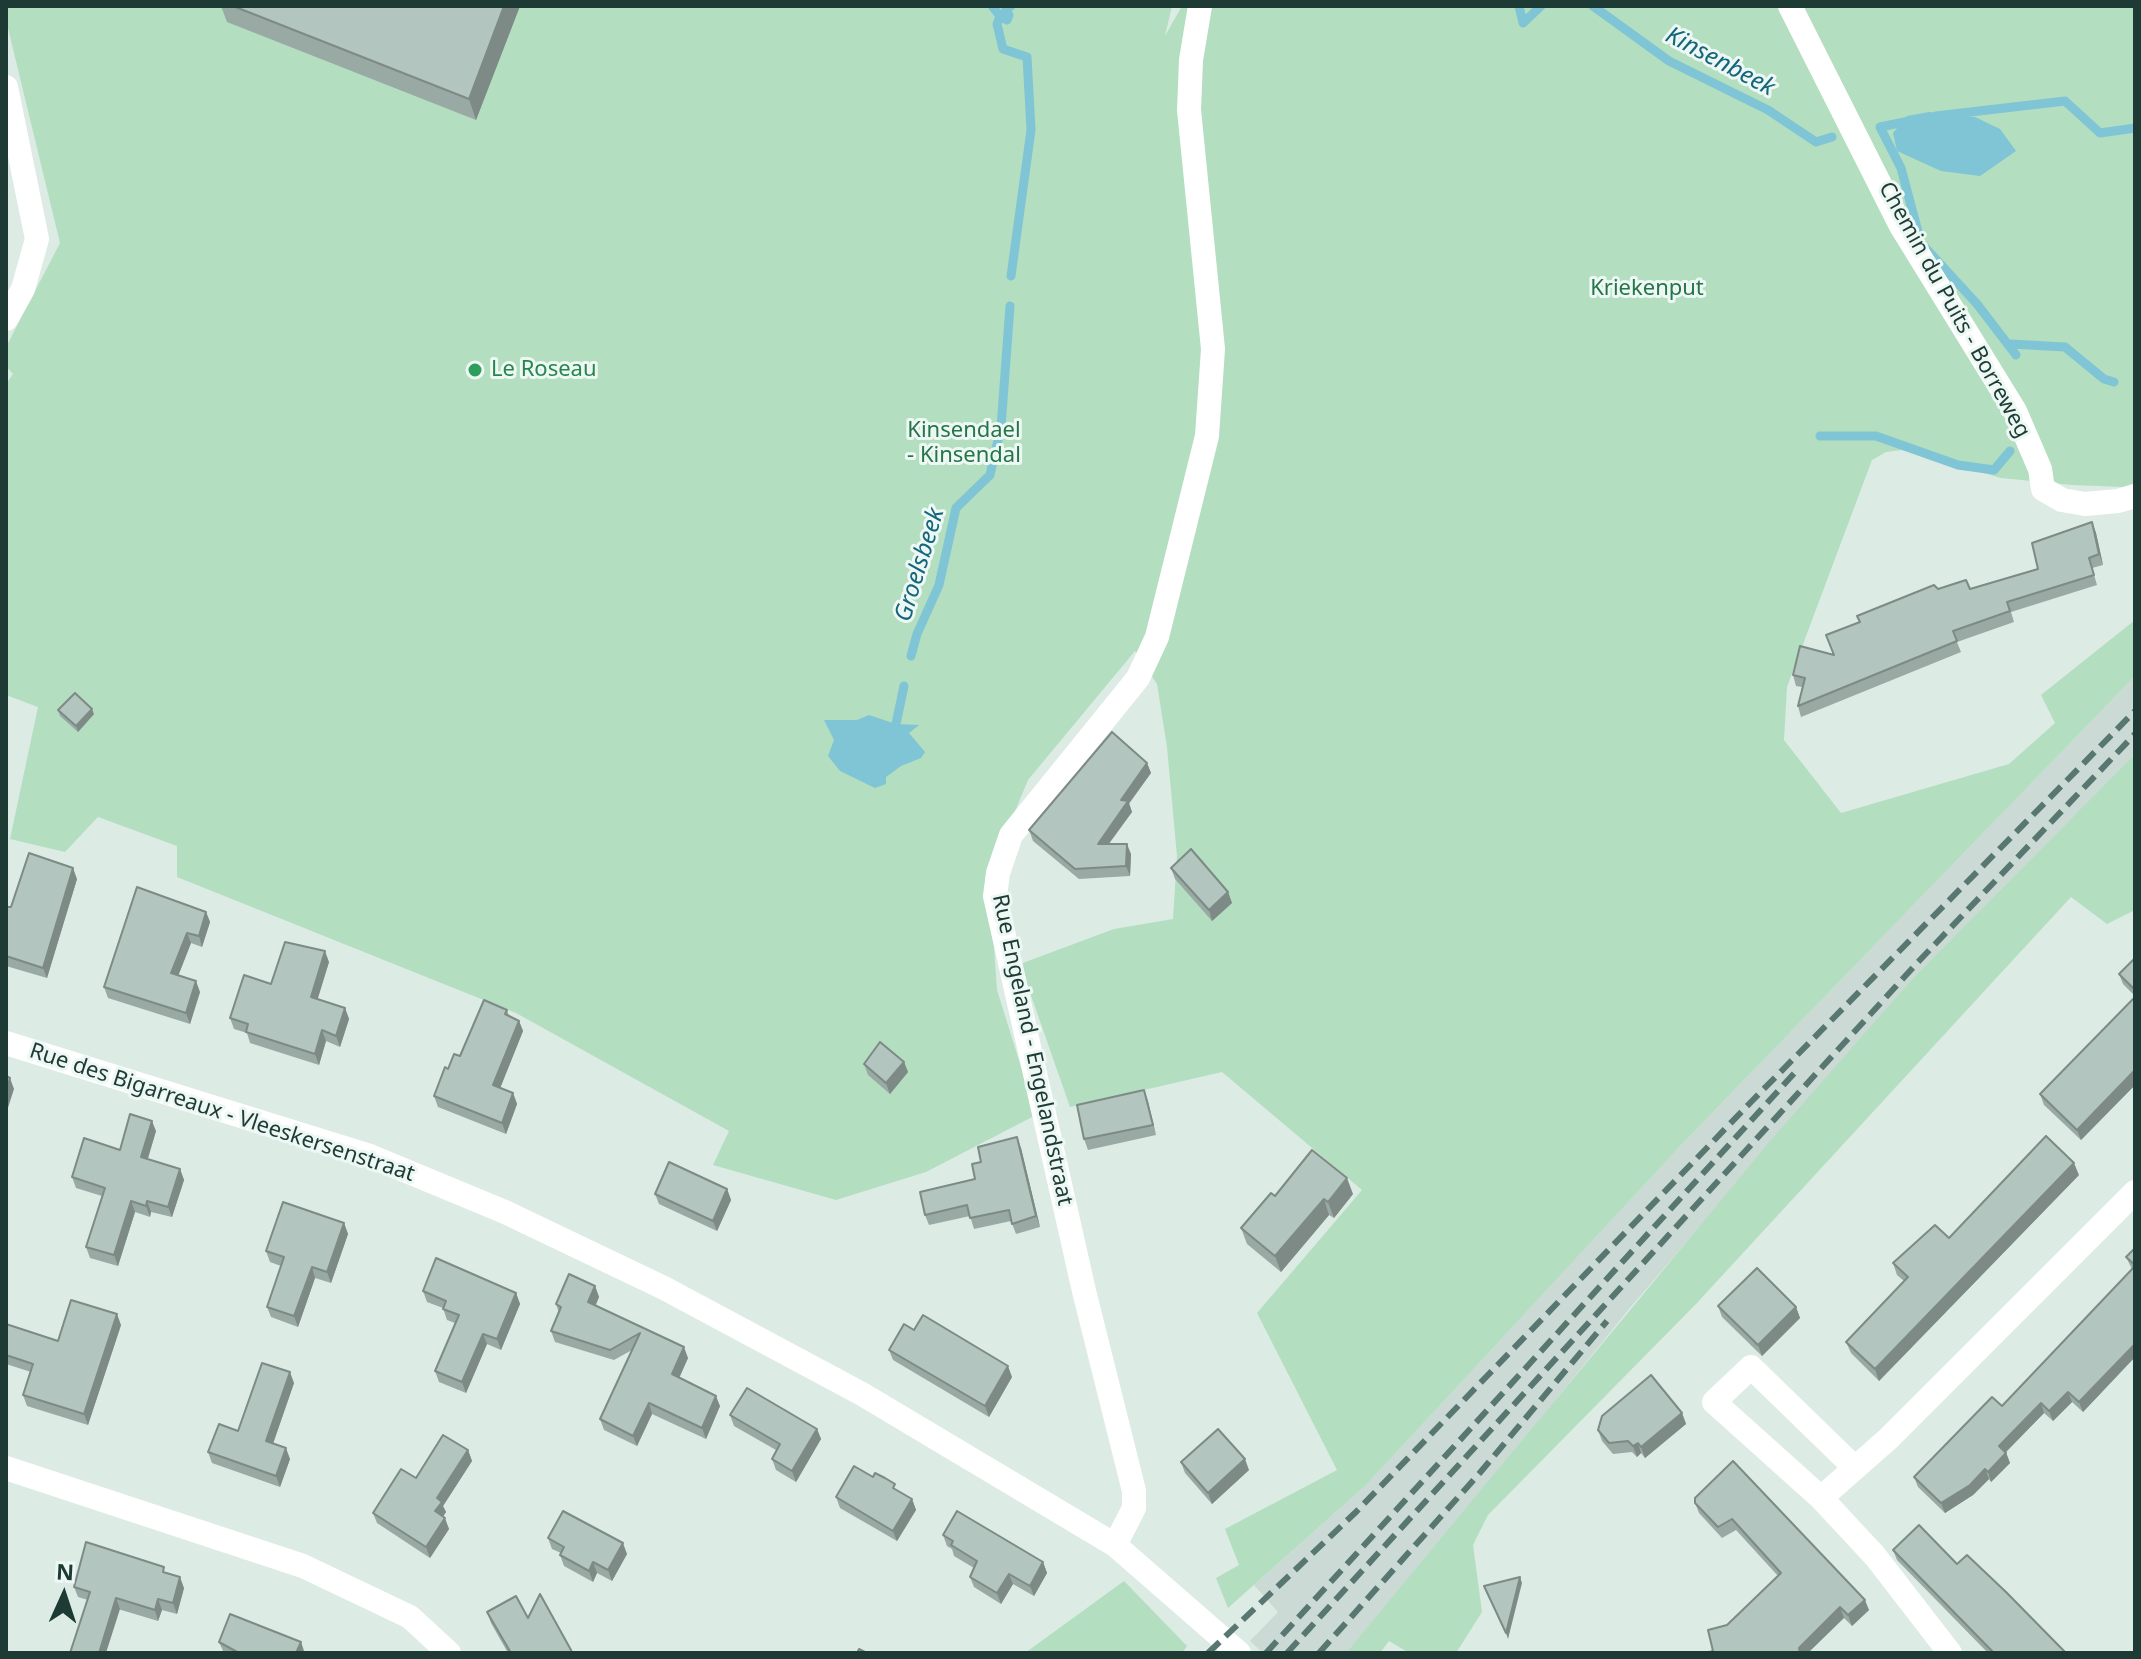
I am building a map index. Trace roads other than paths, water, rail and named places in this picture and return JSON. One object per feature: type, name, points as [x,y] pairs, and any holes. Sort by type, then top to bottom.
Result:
[{"type":"street","name":"Rue Engeland - Engelandstraat","points":[[1115,1545],[1134,1508],[1134,1491],[1084,1291],[995,896],[998,873],[1011,835],[1138,678],[1157,637],[1204,449],[1212,393],[1213,349],[1189,110],[1191,60],[1200,6]]},
{"type":"street","name":"Chemin du Puits - Borreweg","points":[[1790,6],[1901,226],[2015,411],[2040,469],[2043,489],[2062,500],[2085,504],[2135,496]]},
{"type":"street","points":[[6,87],[37,239],[23,289],[6,319]]},
{"type":"street","name":"Rue des Bigarreaux - Vleeskersenstraat","points":[[6,1043],[370,1156],[505,1212],[664,1288],[862,1394],[1115,1545]]},
{"type":"street","points":[[1821,1498],[2135,1192]]},
{"type":"street","points":[[1855,1468],[1751,1367],[1714,1402],[1821,1498],[1875,1556],[1950,1653]]},
{"type":"street","points":[[6,1468],[303,1566],[410,1617],[449,1653]]},
{"type":"street","points":[[1115,1545],[1239,1653]]},
{"type":"water","points":[[1929,112],[1975,117],[2000,129],[2016,151],[1980,176],[1941,171],[1897,151],[1893,133],[1907,116]]},
{"type":"water","points":[[869,715],[896,724],[919,725],[909,733],[925,752],[921,758],[901,766],[886,777],[886,784],[875,788],[840,771],[828,756],[834,740],[824,720],[857,720]]},
{"type":"waterway","name":"Groelsbeek","points":[[992,6],[1000,16],[997,24],[1003,49],[1027,57],[1031,130],[1011,276]]},
{"type":"waterway","name":"Kinsenbeek","points":[[1000,16],[1007,20],[1009,15],[1006,10],[1011,6]]},
{"type":"waterway","name":"Kinsenbeek","points":[[1519,6],[1523,23],[1541,6]]},
{"type":"waterway","name":"Kinsenbeek","points":[[1593,6],[1669,61],[1768,110],[1816,142],[1832,137]]},
{"type":"waterway","name":"Kinsenbeek","points":[[1936,116],[2065,101],[2100,133],[2135,128]]},
{"type":"waterway","points":[[1914,120],[1880,127],[1901,168],[1921,243],[1977,304],[2016,355]]},
{"type":"waterway","name":"Groelsbeek","points":[[911,656],[917,634],[939,585],[956,508],[990,475],[1001,427],[1010,306]]},
{"type":"waterway","points":[[2011,344],[2065,347],[2104,379],[2114,382]]},
{"type":"waterway","points":[[1820,436],[1876,436],[1958,465],[1994,470],[2010,451]]},
{"type":"waterway","name":"Groelsbeek","points":[[896,724],[904,686]]},
{"type":"railway","points":[[1208,1653],[1357,1511],[1752,1101],[2135,711]]},
{"type":"railway","points":[[1287,1653],[1919,961],[2135,734]]},
{"type":"railway","points":[[1266,1653],[1799,1068]]},
{"type":"railway","points":[[1319,1653],[1478,1475],[1607,1321]]},
{"type":"place","name":"Le Roseau","points":[[475,370]]},
{"type":"park label","name":"Kriekenput","points":[[1647,289]]},
{"type":"park label","name":"Kinsendael - Kinsendal","points":[[964,444]]}]
